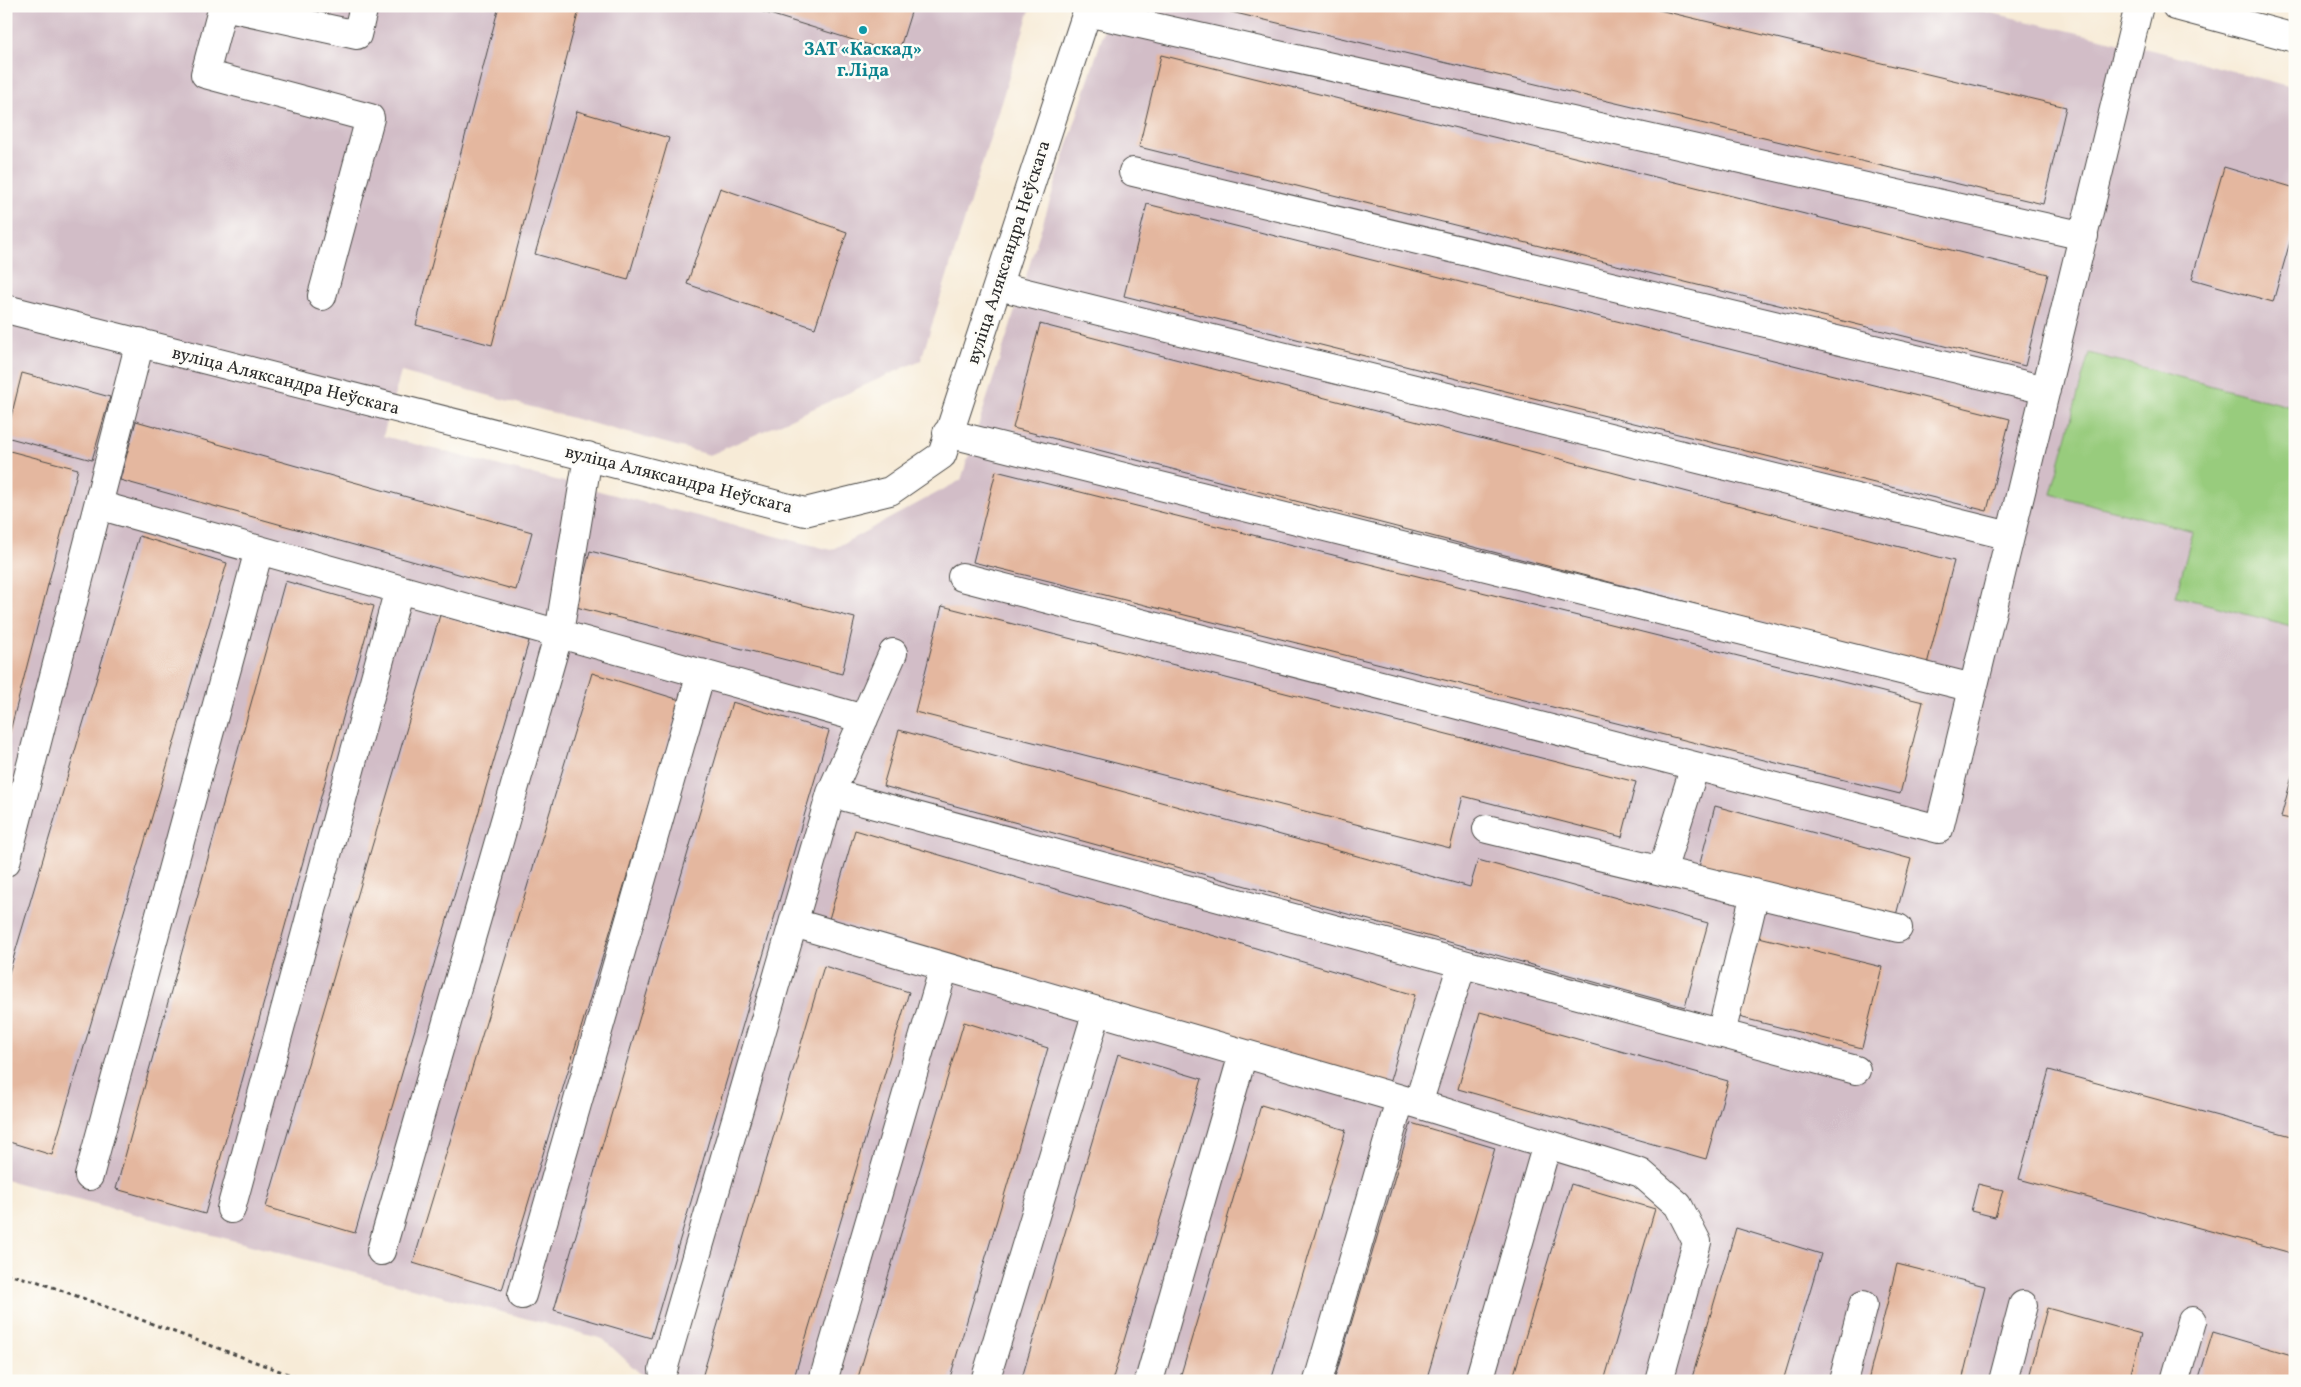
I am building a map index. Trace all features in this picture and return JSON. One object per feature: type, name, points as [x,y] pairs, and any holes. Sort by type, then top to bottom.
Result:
[{"type":"street","points":[[322,296],[370,118],[205,74],[224,6],[357,35],[364,6]]},
{"type":"street","points":[[962,577],[1939,829],[2140,6]]},
{"type":"street","points":[[2176,6],[2295,38]]},
{"type":"street","points":[[1088,9],[2084,236]]},
{"type":"street","name":"вуліца Аляксандра Неўскага","points":[[6,309],[805,512],[890,491],[942,455],[1088,9]]},
{"type":"street","points":[[1133,172],[2046,390]]},
{"type":"street","points":[[998,286],[2010,536]]},
{"type":"street","points":[[6,862],[140,342]]},
{"type":"street","points":[[948,433],[1973,688]]},
{"type":"street","points":[[381,1251],[560,633],[588,456]]},
{"type":"street","points":[[98,505],[864,719]]},
{"type":"street","points":[[89,1176],[259,550]]},
{"type":"street","points":[[231,1209],[399,589]]},
{"type":"street","points":[[663,1370],[832,794],[893,653]]},
{"type":"street","points":[[522,1295],[700,673]]},
{"type":"street","points":[[1662,870],[1695,766]]},
{"type":"street","points":[[832,794],[1856,1070]]},
{"type":"street","points":[[1488,829],[1898,928]]},
{"type":"street","points":[[1721,1034],[1755,893]]},
{"type":"street","points":[[794,923],[1409,1102],[1641,1173],[1678,1205],[1696,1242],[1659,1381]]},
{"type":"street","points":[[1318,1381],[1409,1102],[1462,964]]},
{"type":"street","points":[[823,1381],[944,967]]},
{"type":"street","points":[[985,1381],[1097,1011]]},
{"type":"street","points":[[1149,1381],[1243,1054]]},
{"type":"street","points":[[1479,1381],[1547,1144]]},
{"type":"street","points":[[1843,1381],[1863,1305]]},
{"type":"street","points":[[2003,1381],[2023,1305]]},
{"type":"street","points":[[2175,1381],[2192,1321]]},
{"type":"path","points":[[6,1274],[36,1281],[307,1381]]},
{"type":"shaded area","points":[[6,6],[1031,6],[921,360],[710,455],[401,372],[383,436],[831,550],[961,480],[1112,6],[1962,6],[2169,54],[2295,88],[2295,408],[2089,353],[2051,493],[2193,531],[2176,596],[2295,627],[2295,1381],[648,1381],[603,1339],[6,1180]]},
{"type":"green space","points":[[2089,353],[2295,408],[2295,627],[2176,596],[2193,531],[2051,494]]},
{"type":"building","points":[[499,6],[580,6],[492,345],[416,325]]},
{"type":"building","name":"ЗАТ «Каскад» г.Ліда","points":[[744,6],[913,6],[898,54]]},
{"type":"building","points":[[1642,6],[2066,107],[2043,204],[1210,7]]},
{"type":"building","points":[[1161,55],[2048,274],[2025,366],[1139,147]]},
{"type":"building","points":[[577,111],[669,138],[628,280],[535,254]]},
{"type":"building","points":[[2224,167],[2295,188],[2295,224],[2273,302],[2192,279]]},
{"type":"building","points":[[720,188],[847,232],[815,328],[687,284]]},
{"type":"building","points":[[1147,204],[2010,419],[1987,511],[1124,296]]},
{"type":"building","points":[[1040,324],[1954,561],[1927,664],[1013,428]]},
{"type":"building","points":[[22,373],[110,397],[92,460],[6,437]]},
{"type":"building","points":[[136,421],[532,532],[516,590],[120,480]]},
{"type":"building","points":[[6,450],[78,469],[7,743],[6,743]]},
{"type":"building","points":[[996,471],[1923,702],[1900,794],[973,562]]},
{"type":"building","points":[[139,536],[227,563],[52,1155],[6,1141],[6,983]]},
{"type":"building","points":[[590,551],[855,618],[842,674],[576,607]]},
{"type":"building","points":[[285,581],[374,606],[205,1214],[116,1189]]},
{"type":"building","points":[[942,606],[1636,782],[1622,837],[1463,796],[1450,848],[915,712]]},
{"type":"building","points":[[440,615],[529,641],[355,1233],[266,1207]]},
{"type":"building","points":[[592,673],[680,700],[502,1290],[413,1263]]},
{"type":"building","points":[[732,702],[829,731],[651,1338],[554,1310]]},
{"type":"building","points":[[899,730],[1470,887],[1478,860],[1708,923],[1685,1007],[883,786]]},
{"type":"building","points":[[2295,769],[2295,820],[2281,817]]},
{"type":"building","points":[[1715,806],[1911,859],[1895,919],[1699,867]]},
{"type":"building","points":[[855,830],[1415,995],[1389,1084],[829,919]]},
{"type":"building","points":[[1759,937],[1882,967],[1862,1048],[1739,1017]]},
{"type":"building","points":[[824,966],[909,992],[793,1381],[701,1381]]},
{"type":"building","points":[[1480,1012],[1728,1081],[1706,1159],[1458,1089]]},
{"type":"building","points":[[964,1022],[1048,1048],[949,1381],[857,1381]]},
{"type":"building","points":[[1118,1054],[1202,1079],[1112,1381],[1021,1381]]},
{"type":"building","points":[[2049,1070],[2295,1137],[2295,1254],[2019,1179]]},
{"type":"building","points":[[1261,1105],[1346,1130],[1271,1381],[1179,1381]]},
{"type":"building","points":[[1411,1123],[1495,1148],[1426,1381],[1334,1381]]},
{"type":"building","points":[[1571,1184],[1655,1209],[1604,1381],[1512,1381]]},
{"type":"building","points":[[1978,1184],[2003,1190],[1995,1217],[1971,1211]]},
{"type":"building","points":[[1736,1228],[1821,1254],[1783,1381],[1691,1381]]},
{"type":"building","points":[[1897,1264],[1985,1286],[1962,1381],[1868,1381]]},
{"type":"building","points":[[2047,1308],[2141,1334],[2129,1381],[2028,1381]]},
{"type":"building","points":[[2213,1332],[2295,1356],[2295,1381],[2198,1381]]},
{"type":"place","name":"ЗАТ «Каскад» г.Ліда","points":[[863,30]]}]
